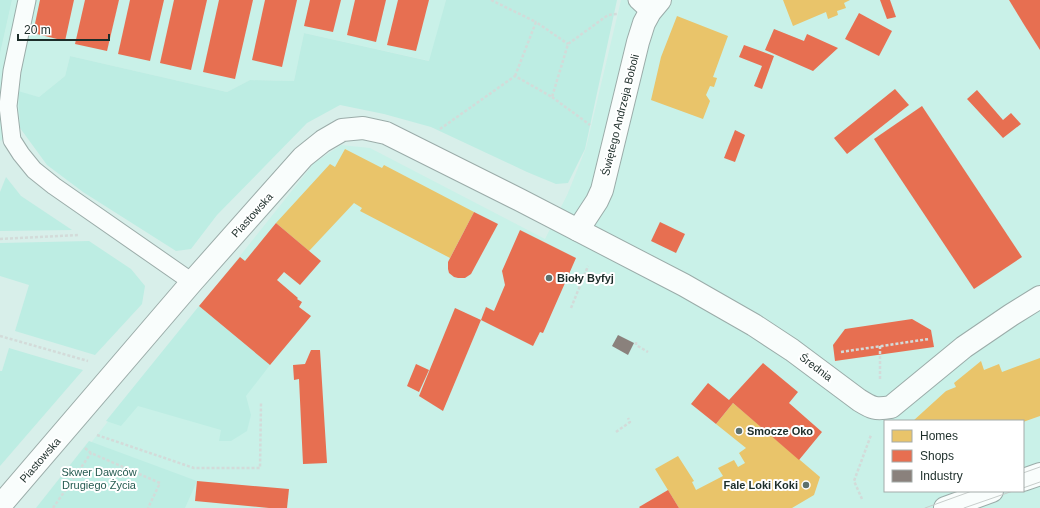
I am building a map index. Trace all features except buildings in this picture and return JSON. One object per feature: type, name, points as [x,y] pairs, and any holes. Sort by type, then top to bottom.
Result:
[{"type":"street","name":"Świętego Andrzeja Boboli","points":[[578,230],[597,202],[602,190],[638,42],[649,4]]},
{"type":"street","name":"Piastowska","points":[[0,506],[192,282],[303,157],[323,141],[342,130],[363,128],[386,133],[578,230]]},
{"type":"street","name":"Średnia","points":[[578,230],[684,285],[754,325],[803,358],[859,400],[871,407],[881,409]]},
{"type":"street","points":[[881,409],[891,408],[964,347],[1040,297]]},
{"type":"street","points":[[1024,480],[1040,474]]},
{"type":"street","points":[[945,508],[989,492]]},
{"type":"lane","points":[[27,0],[12,71],[8,106],[12,140],[20,154],[34,170],[54,186],[192,282]]},
{"type":"path","points":[[491,0],[536,22],[568,44]]},
{"type":"path","points":[[515,76],[552,97],[568,44],[608,15],[649,4]]},
{"type":"path","points":[[439,130],[515,76],[536,22]]},
{"type":"path","points":[[0,238],[79,235]]},
{"type":"path","points":[[570,308],[589,265]]},
{"type":"path","points":[[0,336],[77,358]]},
{"type":"path","points":[[803,358],[933,338]]},
{"type":"path","points":[[636,342],[636,344],[648,352]]},
{"type":"path","points":[[862,499],[854,481],[881,409],[880,346]]},
{"type":"path","points":[[68,426],[194,468],[260,468],[261,403]]},
{"type":"path","points":[[616,432],[630,422],[628,418]]},
{"type":"path","points":[[53,508],[91,453],[160,483],[148,508]]},
{"type":"shaded area","points":[[12,0],[446,0],[430,61],[304,33],[294,81],[250,80],[227,92],[70,56],[65,76],[39,97],[18,92],[20,128],[0,141],[0,54]]},
{"type":"shaded area","points":[[621,0],[1040,0],[1040,508],[39,508],[314,163],[341,145],[370,148],[545,239],[568,193],[586,148]]},
{"type":"green space","points":[[0,0],[12,0],[0,54]]},
{"type":"green space","points":[[446,0],[617,0],[585,149],[568,183],[556,184],[431,127],[384,114],[340,105],[307,123],[217,215],[191,249],[176,251],[83,192],[47,165],[20,128],[18,91],[39,97],[65,76],[70,56],[227,92],[250,80],[294,81],[304,33],[429,61]]},
{"type":"green space","points":[[6,177],[21,196],[72,230],[0,231],[0,192]]},
{"type":"green space","points":[[89,241],[131,269],[145,286],[142,304],[95,355],[15,331],[29,285],[0,276],[0,243]]},
{"type":"green space","points":[[199,306],[270,365],[246,396],[251,415],[247,431],[231,441],[219,441],[221,430],[138,406],[121,426],[106,421]]},
{"type":"green space","points":[[9,348],[83,370],[0,466],[0,371],[2,371]]},
{"type":"green space","name":"Skwer Dawców Drugiego Życia","points":[[89,441],[197,481],[185,508],[36,508]]},
{"type":"tram line","points":[[1024,473],[1040,467]]},
{"type":"tram line","points":[[1024,488],[1040,482]]},
{"type":"tram line","points":[[925,508],[969,492]]},
{"type":"tram line","points":[[964,508],[1010,492]]},
{"type":"place","name":"Bioły Byfyj","points":[[549,278]]},
{"type":"place","name":"Smocze Oko","points":[[739,431]]},
{"type":"place","name":"Fale Loki Koki","points":[[806,485]]}]
